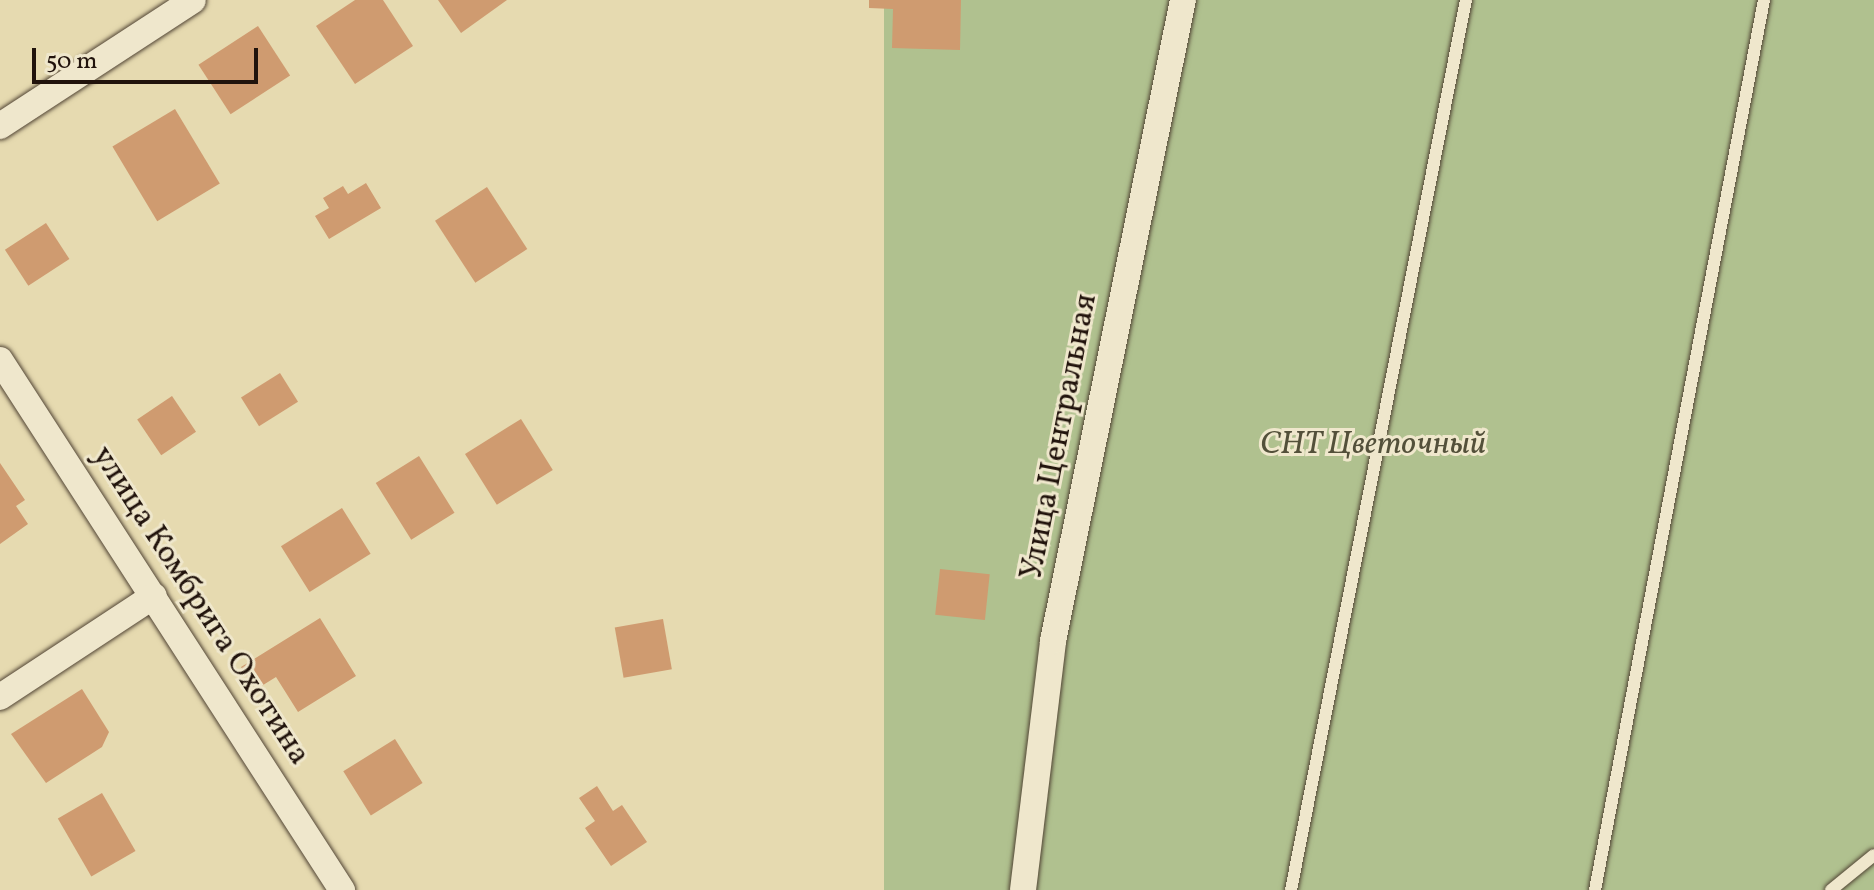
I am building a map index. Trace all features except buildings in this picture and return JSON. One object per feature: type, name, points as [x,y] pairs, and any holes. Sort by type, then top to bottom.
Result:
[{"type":"street","points":[[0,126],[193,0]]},
{"type":"street","name":"Улица Центральная","points":[[1023,890],[1053,641],[1183,0]]},
{"type":"street","name":"улица Комбрига Охотина","points":[[0,360],[342,890]]},
{"type":"street","points":[[0,697],[154,596]]},
{"type":"lane","points":[[1291,890],[1466,0]]},
{"type":"lane","points":[[1595,890],[1764,0]]},
{"type":"lane","points":[[1831,890],[1874,855]]},
{"type":"green space","name":"СНТ Цветочный","points":[[884,0],[1874,0],[1874,890],[884,890]]}]
